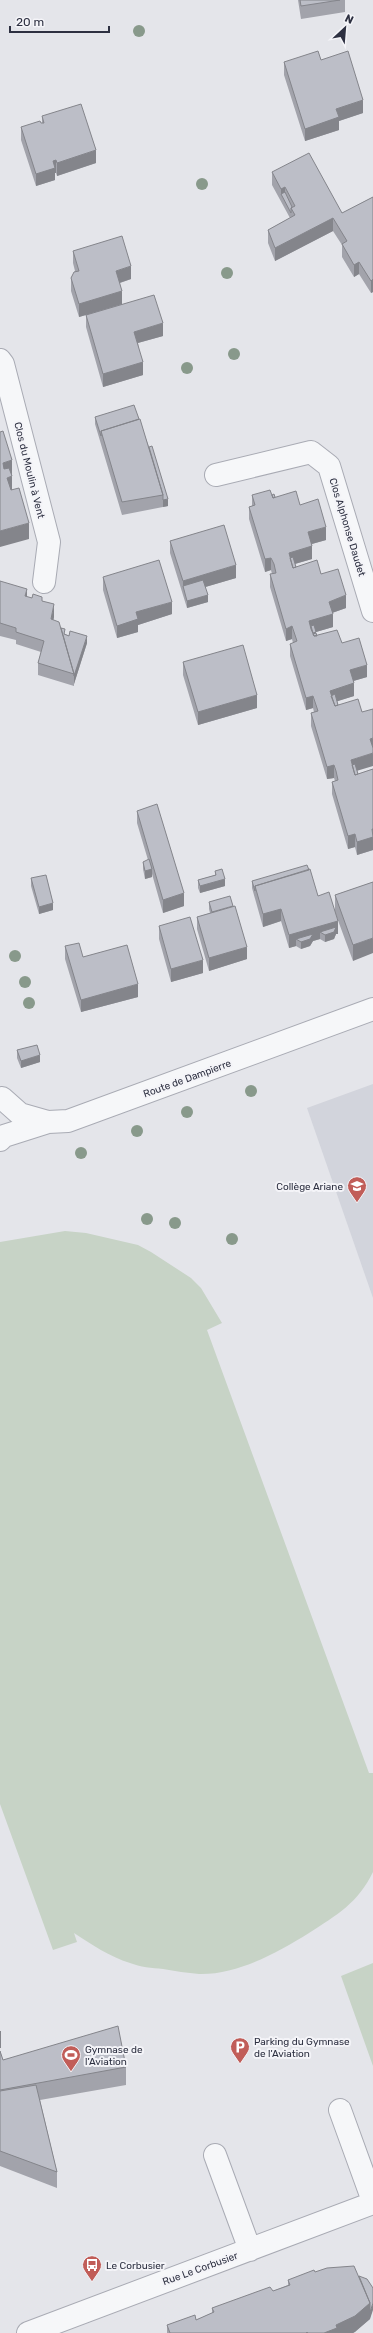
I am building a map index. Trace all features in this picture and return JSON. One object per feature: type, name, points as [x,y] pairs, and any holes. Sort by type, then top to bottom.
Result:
[{"type":"street","name":"Clos du Moulin à Vent","points":[[0,360],[3,364],[49,542],[44,582]]},
{"type":"street","name":"Clos Alphonse Daudet","points":[[216,475],[311,452],[329,466],[373,611]]},
{"type":"street","name":"Route de Dampierre","points":[[2,1138],[48,1122],[68,1121],[373,1009]]},
{"type":"street","points":[[1,1096],[20,1114],[48,1122]]},
{"type":"street","points":[[1,1096],[6,1117],[2,1138]]},
{"type":"street","points":[[340,2110],[373,2202]]},
{"type":"street","points":[[215,2155],[250,2250]]},
{"type":"street","name":"Rue Le Corbusier","points":[[28,2333],[250,2250],[373,2202]]},
{"type":"shaded area","name":"Collège Ariane","points":[[373,1084],[373,1298],[307,1108]]},
{"type":"green space","points":[[65,1231],[86,1233],[138,1245],[151,1252],[191,1278],[201,1288],[222,1323],[207,1330],[369,1773],[373,1773],[373,1872],[361,1892],[338,1914],[297,1941],[270,1955],[242,1967],[228,1971],[199,1974],[150,1968],[108,1954],[74,1933],[77,1942],[53,1950],[0,1804],[0,1242]]},
{"type":"green space","points":[[373,1963],[373,2066],[341,1976]]},
{"type":"building","points":[[300,0],[340,0],[301,6]]},
{"type":"building","points":[[318,51],[321,60],[348,51],[363,100],[336,109],[339,117],[305,129],[284,62]]},
{"type":"building","points":[[81,104],[96,150],[57,163],[56,160],[53,161],[55,168],[36,174],[21,127],[40,121],[41,123],[44,123],[42,116]]},
{"type":"building","points":[[309,153],[342,213],[373,197],[373,279],[371,281],[359,262],[354,265],[342,244],[347,241],[333,218],[275,248],[268,230],[295,215],[291,208],[295,206],[285,187],[281,189],[272,172]]},
{"type":"building","points":[[285,192],[292,207],[291,213],[281,194]]},
{"type":"building","points":[[122,236],[131,266],[116,271],[122,291],[79,304],[71,278],[74,272],[79,271],[73,251]]},
{"type":"building","points":[[154,295],[163,323],[134,332],[143,362],[103,374],[86,315]]},
{"type":"building","points":[[134,405],[139,419],[101,431],[101,436],[95,417]]},
{"type":"building","points":[[140,419],[163,495],[122,502],[101,431]]},
{"type":"building","points":[[3,431],[12,460],[3,463],[4,469],[9,468],[12,476],[7,478],[11,490],[19,488],[29,523],[0,531],[0,432]]},
{"type":"building","points":[[152,446],[168,499],[163,500],[163,495],[149,447]]},
{"type":"building","points":[[270,490],[273,498],[296,491],[300,505],[318,499],[326,527],[308,532],[312,546],[289,553],[293,568],[317,560],[321,574],[338,569],[346,595],[329,602],[333,614],[309,621],[311,629],[314,636],[337,630],[342,643],[359,638],[367,665],[350,670],[354,683],[330,691],[335,706],[358,699],[362,712],[373,709],[373,738],[370,739],[373,753],[351,760],[355,775],[373,769],[373,837],[357,842],[355,834],[348,836],[332,782],[338,780],[336,771],[334,765],[327,767],[311,713],[318,711],[313,696],[306,698],[290,644],[297,641],[292,626],[286,629],[270,574],[276,573],[274,564],[271,558],[265,559],[249,507],[255,505],[252,495]]},
{"type":"building","points":[[224,525],[236,565],[183,581],[170,541]]},
{"type":"building","points":[[293,557],[296,567],[293,568],[290,558]]},
{"type":"building","points":[[159,560],[172,602],[136,612],[138,619],[117,626],[103,577]]},
{"type":"building","points":[[203,580],[208,595],[187,601],[183,586]]},
{"type":"building","points":[[0,581],[27,589],[25,596],[32,598],[33,594],[42,597],[42,601],[54,604],[51,619],[59,622],[74,674],[38,663],[44,641],[16,632],[16,628],[0,623]]},
{"type":"building","points":[[314,625],[316,632],[313,633],[311,626]]},
{"type":"building","points":[[61,628],[65,629],[64,634],[69,636],[70,631],[87,636],[74,676],[74,674]]},
{"type":"building","points":[[243,645],[257,695],[198,712],[183,662]]},
{"type":"building","points":[[335,694],[338,705],[335,706],[331,696]]},
{"type":"building","points":[[355,764],[358,774],[355,775],[352,765]]},
{"type":"building","points":[[157,804],[184,893],[163,900],[137,811]]},
{"type":"building","points":[[149,859],[152,869],[145,871],[143,862]]},
{"type":"building","points":[[307,865],[309,870],[255,886],[255,891],[252,881]]},
{"type":"building","points":[[222,869],[225,879],[200,886],[198,880],[216,875],[215,871]]},
{"type":"building","points":[[310,869],[318,896],[329,892],[338,921],[289,935],[281,909],[263,914],[255,886]]},
{"type":"building","points":[[46,875],[53,903],[39,907],[31,878]]},
{"type":"building","points":[[373,882],[373,938],[353,945],[335,895]]},
{"type":"building","points":[[230,896],[233,906],[212,912],[209,902]]},
{"type":"building","points":[[235,906],[247,947],[209,958],[197,917]]},
{"type":"building","points":[[190,917],[203,960],[171,969],[159,926]]},
{"type":"building","points":[[336,927],[334,932],[325,935],[320,932]]},
{"type":"building","points":[[313,934],[310,939],[301,942],[296,939]]},
{"type":"building","points":[[79,943],[83,957],[127,945],[138,984],[81,1000],[65,946]]},
{"type":"building","points":[[37,1045],[40,1055],[21,1061],[17,1050]]},
{"type":"building","points":[[118,2026],[126,2067],[0,2090],[0,2051],[3,2060]]},
{"type":"building","points":[[36,2085],[57,2172],[0,2151],[0,2091]]},
{"type":"building","points":[[354,2266],[370,2303],[355,2316],[336,2325],[337,2328],[324,2333],[170,2333],[167,2325],[195,2315],[196,2320],[214,2312],[212,2308],[270,2287],[273,2291],[290,2285],[288,2280],[314,2270],[315,2272],[327,2268]]},
{"type":"building","points":[[359,2276],[367,2279],[373,2288],[373,2303],[370,2312],[370,2303]]},
{"type":"place","name":"Collège Ariane","points":[[357,1203]]},
{"type":"place","name":"Parking du Gymnase de l'Aviation","points":[[240,2064]]},
{"type":"place","name":"Gymnase de l'Aviation","points":[[71,2072]]},
{"type":"place","name":"Le Corbusier","points":[[92,2282]]}]
